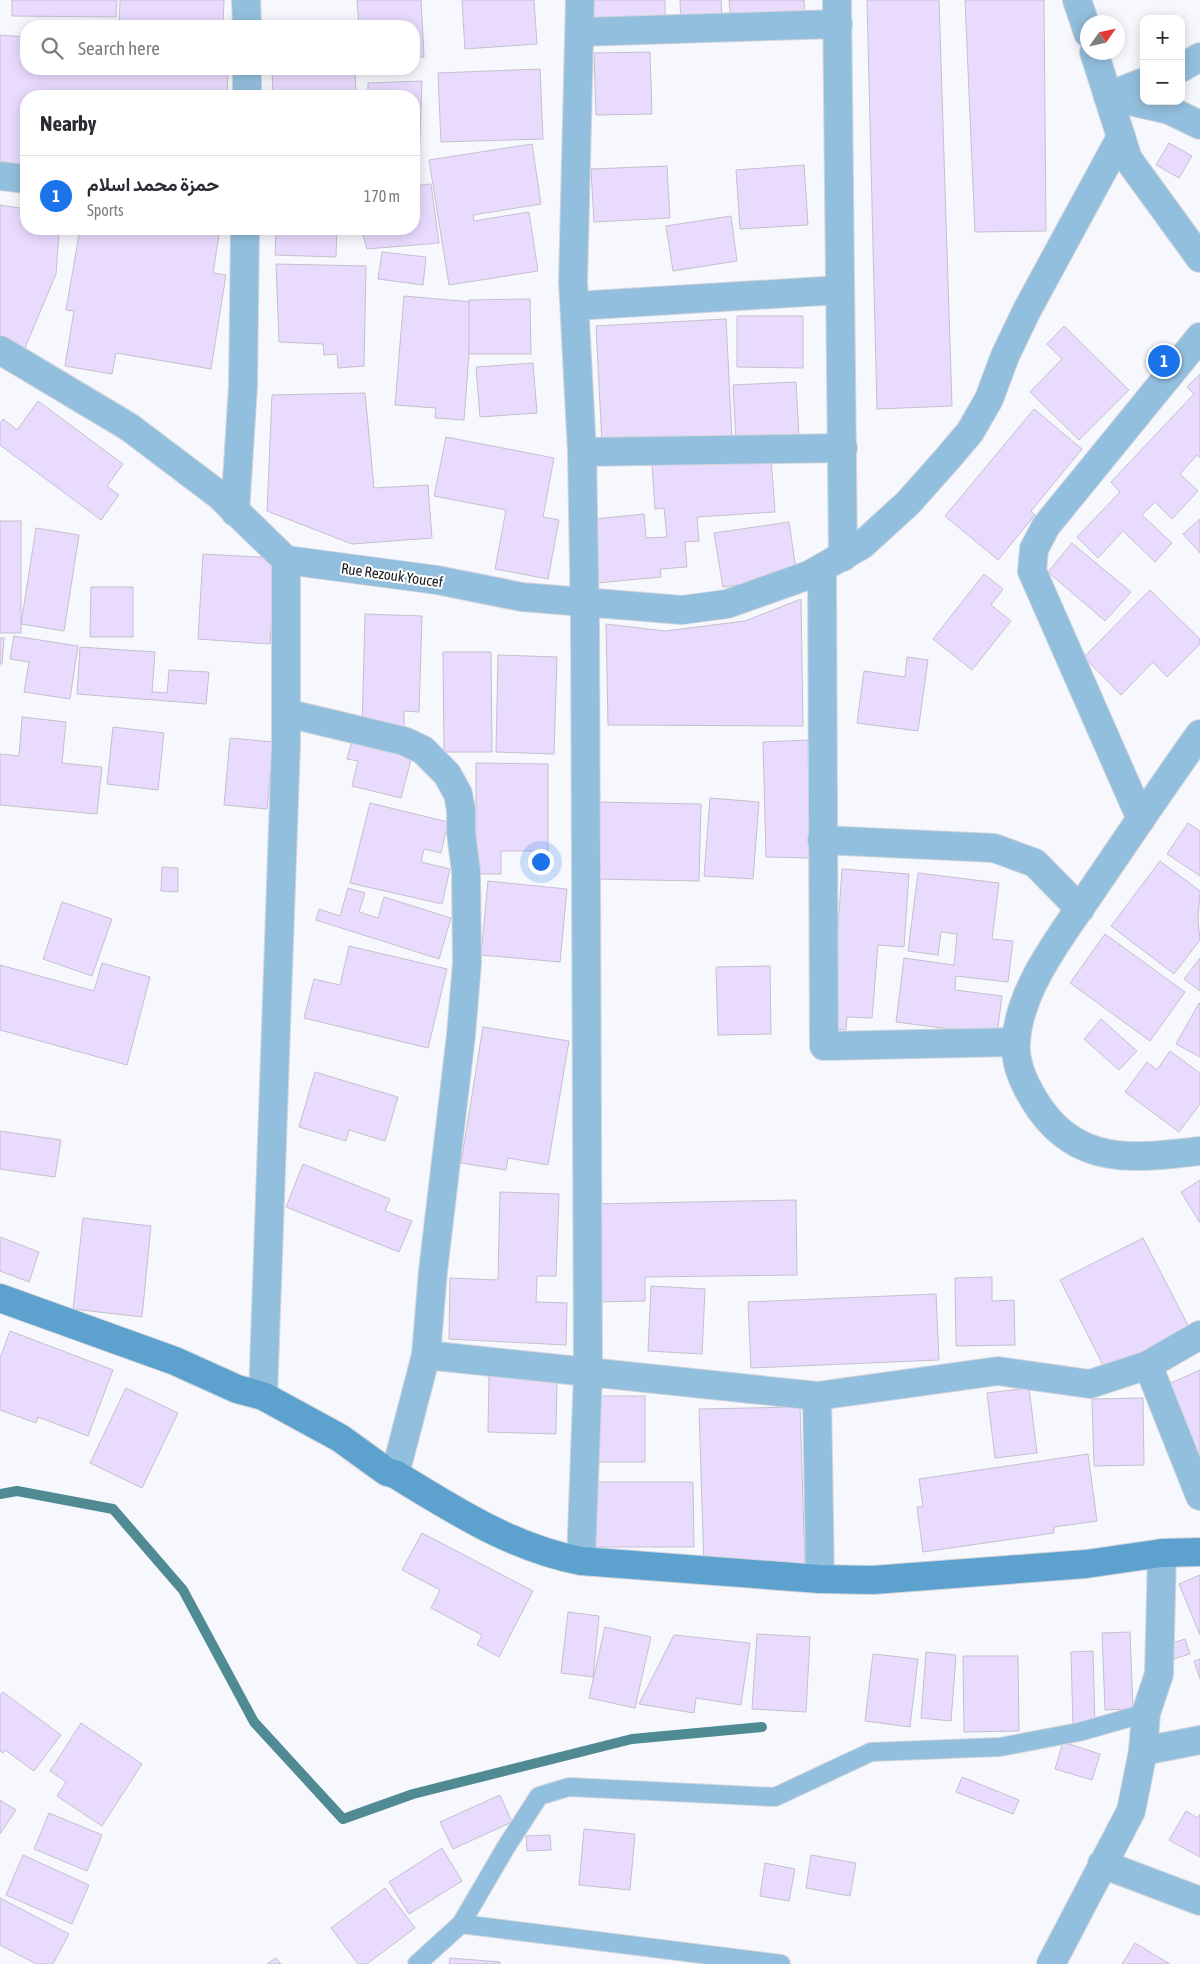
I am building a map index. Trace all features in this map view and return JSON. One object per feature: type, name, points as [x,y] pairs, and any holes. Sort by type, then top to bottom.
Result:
[{"type":"main road","points":[[0,1298],[175,1361],[238,1389],[263,1396],[340,1438],[388,1472],[395,1474],[496,1534],[558,1557],[581,1561],[820,1580],[873,1580],[1086,1564],[1162,1553],[1200,1552]]},
{"type":"street","points":[[246,0],[246,20]]},
{"type":"street","points":[[580,0],[581,32],[573,282],[582,452],[584,602],[588,1373],[581,1561]]},
{"type":"street","points":[[1077,0],[1082,15]]},
{"type":"street","points":[[581,32],[837,12],[843,448],[833,563],[822,840],[824,1046],[1016,1042]]},
{"type":"street","points":[[1185,66],[1200,57]]},
{"type":"street","points":[[1097,60],[1128,159],[1200,258]]},
{"type":"street","points":[[247,75],[247,90]]},
{"type":"street","points":[[1108,96],[1140,84]]},
{"type":"street","points":[[1108,96],[1169,110],[1200,125]]},
{"type":"street","name":"Rue Rezouk Youcef","points":[[286,560],[437,580],[522,597],[682,610],[727,604],[833,563],[869,540],[908,503],[970,432],[989,400],[1005,356],[1027,310],[1121,137]]},
{"type":"street","points":[[0,176],[20,178]]},
{"type":"street","points":[[235,512],[243,386],[245,235]]},
{"type":"street","points":[[575,306],[840,290]]},
{"type":"street","points":[[1140,819],[1032,571],[1034,549],[1046,526],[1200,337]]},
{"type":"street","points":[[0,350],[129,427],[218,495],[286,560],[286,713],[263,1396]]},
{"type":"street","points":[[582,452],[843,448]]},
{"type":"street","points":[[286,713],[404,741],[423,750],[447,774],[458,794],[462,810],[461,833],[466,872],[467,963],[433,1272],[426,1355],[395,1474]]},
{"type":"street","points":[[1200,734],[1140,819],[1043,964],[1020,1019],[1016,1042],[1016,1056],[1022,1077],[1032,1098],[1048,1119],[1076,1144],[1098,1153],[1124,1156],[1155,1156],[1200,1151]]},
{"type":"street","points":[[822,840],[994,848],[1035,863],[1080,909]]},
{"type":"street","points":[[426,1355],[816,1396],[998,1371],[1090,1384],[1148,1365],[1200,1336]]},
{"type":"street","points":[[1148,1365],[1200,1496]]},
{"type":"street","points":[[816,1396],[820,1580]]},
{"type":"street","points":[[1051,1964],[1131,1811],[1143,1750],[1146,1713],[1159,1674],[1162,1553]]},
{"type":"street","points":[[1143,1750],[1200,1740]]},
{"type":"street","points":[[1102,1864],[1200,1902]]},
{"type":"lane","points":[[417,1964],[461,1924],[506,1847],[539,1796],[569,1787],[775,1797],[871,1752],[1000,1748],[1079,1732],[1146,1713]]},
{"type":"lane","points":[[461,1924],[781,1964]]},
{"type":"building","points":[[12,0],[117,0],[116,17],[12,16]]},
{"type":"building","points":[[120,0],[224,0],[223,20],[119,20]]},
{"type":"building","points":[[357,0],[421,0],[424,57],[420,57],[420,20],[359,20]]},
{"type":"building","points":[[462,0],[534,0],[537,44],[465,49]]},
{"type":"building","points":[[593,0],[665,0],[665,22],[593,22]]},
{"type":"building","points":[[680,0],[721,0],[722,19],[681,21]]},
{"type":"building","points":[[729,0],[804,0],[805,16],[731,20]]},
{"type":"building","points":[[867,0],[939,0],[952,406],[877,409]]},
{"type":"building","points":[[965,0],[1044,0],[1046,231],[975,232]]},
{"type":"building","points":[[0,35],[20,37],[20,75],[228,75],[227,90],[20,90],[20,165],[11,163],[0,165]]},
{"type":"building","points":[[650,52],[652,114],[596,115],[594,53]]},
{"type":"building","points":[[540,69],[543,139],[441,142],[438,73]]},
{"type":"building","points":[[272,75],[355,75],[356,90],[273,90]]},
{"type":"building","points":[[422,81],[420,138],[420,90],[368,90],[368,83]]},
{"type":"building","points":[[1169,143],[1192,156],[1179,178],[1156,165]]},
{"type":"building","points":[[532,144],[541,204],[473,215],[474,221],[529,212],[538,271],[449,285],[429,160]]},
{"type":"building","points":[[804,165],[808,225],[740,229],[736,170]]},
{"type":"building","points":[[667,166],[670,218],[594,222],[591,169]]},
{"type":"building","points":[[431,184],[439,243],[367,249],[363,235],[420,235],[420,185]]},
{"type":"building","points":[[0,205],[20,208],[20,235],[59,235],[56,274],[25,348],[0,343]]},
{"type":"building","points":[[731,216],[737,261],[673,271],[666,226]]},
{"type":"building","points":[[79,235],[219,235],[213,273],[226,275],[211,369],[116,353],[112,374],[65,366],[74,311],[66,310]]},
{"type":"building","points":[[276,235],[337,235],[336,257],[275,255]]},
{"type":"building","points":[[382,252],[426,257],[423,285],[378,279]]},
{"type":"building","points":[[276,264],[366,266],[364,366],[338,368],[337,354],[324,355],[323,344],[279,342]]},
{"type":"building","points":[[404,296],[473,302],[464,420],[435,418],[436,408],[395,405]]},
{"type":"building","points":[[530,299],[531,354],[469,354],[469,300]]},
{"type":"building","points":[[737,316],[803,316],[803,368],[737,367]]},
{"type":"building","points":[[726,319],[732,438],[602,444],[596,326]]},
{"type":"building","points":[[1064,326],[1129,390],[1079,440],[1030,392],[1062,359],[1047,344]]},
{"type":"building","points":[[533,363],[537,413],[480,417],[476,367]]},
{"type":"building","points":[[1200,374],[1200,458],[1197,455],[1180,474],[1198,491],[1172,519],[1155,502],[1142,515],[1172,543],[1155,562],[1123,531],[1098,558],[1077,537],[1120,492],[1111,482],[1194,394],[1187,387]]},
{"type":"building","points":[[796,382],[799,437],[736,440],[733,385]]},
{"type":"building","points":[[365,393],[374,488],[428,485],[432,538],[352,544],[267,511],[272,395]]},
{"type":"building","points":[[38,401],[123,464],[107,486],[119,495],[101,520],[0,445],[0,424],[3,419],[17,430]]},
{"type":"building","points":[[1034,409],[1082,449],[1031,511],[1035,515],[998,560],[945,516]]},
{"type":"building","points":[[446,437],[554,458],[543,517],[559,520],[548,579],[495,569],[506,510],[434,496]]},
{"type":"building","points":[[771,457],[775,512],[697,517],[699,541],[685,542],[687,567],[660,569],[661,577],[597,583],[595,519],[644,514],[646,538],[667,537],[664,508],[655,509],[652,465]]},
{"type":"building","points":[[1200,519],[1200,553],[1183,534]]},
{"type":"building","points":[[0,521],[21,521],[21,633],[0,633]]},
{"type":"building","points":[[789,522],[797,576],[723,587],[714,533]]},
{"type":"building","points":[[36,528],[79,535],[64,631],[21,624]]},
{"type":"building","points":[[1072,543],[1131,592],[1105,621],[1048,572]]},
{"type":"building","points":[[203,554],[275,558],[270,644],[198,639]]},
{"type":"building","points":[[984,574],[1003,589],[991,605],[1011,621],[972,670],[933,639]]},
{"type":"building","points":[[91,587],[133,587],[133,637],[90,637]]},
{"type":"building","points":[[1150,590],[1200,639],[1200,644],[1167,677],[1153,662],[1121,695],[1084,657]]},
{"type":"building","points":[[801,599],[803,726],[608,725],[606,624],[665,631],[745,621]]},
{"type":"building","points":[[365,614],[422,616],[419,712],[404,711],[404,732],[362,730]]},
{"type":"building","points":[[14,636],[78,646],[70,699],[24,692],[29,662],[10,659]]},
{"type":"building","points":[[0,638],[4,638],[2,664],[0,664]]},
{"type":"building","points":[[80,647],[155,652],[152,692],[167,693],[169,670],[209,672],[206,704],[77,694]]},
{"type":"building","points":[[443,652],[491,652],[492,752],[444,752]]},
{"type":"building","points":[[498,655],[557,657],[554,754],[496,752]]},
{"type":"building","points":[[907,657],[928,660],[918,731],[857,723],[864,671],[905,677]]},
{"type":"building","points":[[22,717],[66,722],[62,763],[102,767],[97,814],[0,805],[0,754],[19,756]]},
{"type":"building","points":[[113,727],[164,733],[158,790],[107,784]]},
{"type":"building","points":[[230,738],[273,742],[267,809],[224,805]]},
{"type":"building","points":[[808,740],[810,858],[766,857],[763,742]]},
{"type":"building","points":[[352,741],[412,756],[401,798],[352,786],[358,761],[347,759]]},
{"type":"building","points":[[476,763],[548,764],[548,851],[501,851],[501,874],[476,874]]},
{"type":"building","points":[[710,798],[759,802],[753,879],[704,876]]},
{"type":"building","points":[[595,802],[701,804],[699,881],[594,879]]},
{"type":"building","points":[[370,803],[448,822],[441,853],[424,849],[421,862],[450,869],[442,904],[350,883]]},
{"type":"building","points":[[1188,823],[1200,831],[1200,876],[1167,854]]},
{"type":"building","points":[[1160,861],[1200,891],[1198,920],[1200,940],[1174,974],[1111,926]]},
{"type":"building","points":[[162,867],[178,868],[178,892],[161,891]]},
{"type":"building","points":[[842,869],[909,874],[904,947],[878,945],[872,1018],[847,1017],[846,1030],[831,1029]]},
{"type":"building","points":[[918,873],[999,883],[992,939],[1013,941],[1008,982],[956,976],[955,990],[1002,996],[997,1035],[896,1022],[904,958],[954,965],[957,934],[941,932],[938,955],[908,951]]},
{"type":"building","points":[[488,881],[567,889],[560,962],[481,955]]},
{"type":"building","points":[[348,888],[365,893],[359,912],[378,918],[384,897],[451,918],[439,959],[316,920],[319,909],[340,916]]},
{"type":"building","points":[[62,902],[112,919],[92,976],[43,959]]},
{"type":"building","points":[[1105,934],[1185,992],[1150,1041],[1070,983]]},
{"type":"building","points":[[349,946],[447,969],[428,1048],[304,1018],[314,979],[340,985]]},
{"type":"building","points":[[1200,958],[1200,991],[1184,979]]},
{"type":"building","points":[[102,963],[150,977],[127,1065],[0,1030],[0,965],[94,991]]},
{"type":"building","points":[[770,966],[771,1034],[718,1035],[716,967]]},
{"type":"building","points":[[1200,1004],[1200,1057],[1176,1044]]},
{"type":"building","points":[[1101,1019],[1137,1051],[1119,1070],[1084,1039]]},
{"type":"building","points":[[483,1027],[569,1041],[548,1165],[508,1158],[506,1170],[461,1163]]},
{"type":"building","points":[[1170,1051],[1200,1073],[1200,1104],[1179,1132],[1125,1092],[1147,1062],[1157,1070]]},
{"type":"building","points":[[315,1072],[398,1097],[385,1141],[349,1130],[346,1141],[299,1127]]},
{"type":"building","points":[[0,1131],[61,1140],[55,1177],[0,1169]]},
{"type":"building","points":[[303,1164],[390,1199],[385,1211],[412,1221],[399,1252],[286,1207]]},
{"type":"building","points":[[1200,1180],[1200,1223],[1181,1192]]},
{"type":"building","points":[[500,1192],[559,1194],[556,1276],[537,1276],[536,1302],[567,1303],[566,1345],[449,1339],[450,1278],[498,1280]]},
{"type":"building","points":[[796,1200],[797,1275],[645,1277],[645,1301],[595,1302],[593,1204]]},
{"type":"building","points":[[83,1218],[151,1226],[142,1317],[73,1309]]},
{"type":"building","points":[[0,1237],[39,1252],[29,1282],[0,1271]]},
{"type":"building","points":[[1143,1238],[1190,1329],[1106,1371],[1060,1280]]},
{"type":"building","points":[[992,1277],[992,1301],[1014,1300],[1015,1345],[956,1346],[955,1278]]},
{"type":"building","points":[[651,1286],[705,1289],[702,1354],[648,1351]]},
{"type":"building","points":[[936,1294],[939,1360],[751,1368],[748,1302]]},
{"type":"building","points":[[10,1331],[113,1370],[88,1436],[38,1417],[36,1423],[0,1410],[0,1358]]},
{"type":"building","points":[[1200,1370],[1200,1462],[1162,1387]]},
{"type":"building","points":[[489,1376],[557,1378],[556,1434],[488,1432]]},
{"type":"building","points":[[126,1388],[178,1413],[142,1488],[90,1463]]},
{"type":"building","points":[[1029,1388],[1037,1453],[995,1458],[987,1393]]},
{"type":"building","points":[[597,1396],[645,1396],[645,1462],[597,1462]]},
{"type":"building","points":[[1143,1398],[1144,1465],[1094,1466],[1092,1399]]},
{"type":"building","points":[[800,1407],[805,1566],[704,1568],[699,1409]]},
{"type":"building","points":[[1088,1454],[1097,1521],[1054,1527],[1054,1533],[923,1552],[917,1507],[923,1507],[919,1479]]},
{"type":"building","points":[[593,1482],[693,1482],[694,1547],[594,1547]]},
{"type":"building","points":[[422,1533],[533,1591],[499,1657],[477,1645],[482,1635],[431,1608],[440,1590],[402,1570]]},
{"type":"building","points":[[1200,1575],[1200,1635],[1179,1584]]},
{"type":"building","points":[[568,1612],[599,1616],[593,1677],[561,1673]]},
{"type":"building","points":[[605,1627],[651,1637],[635,1708],[589,1698]]},
{"type":"building","points":[[1130,1632],[1133,1709],[1105,1710],[1102,1633]]},
{"type":"building","points":[[757,1634],[810,1637],[806,1712],[752,1709]]},
{"type":"building","points":[[674,1635],[750,1643],[741,1705],[696,1698],[694,1713],[639,1704]]},
{"type":"building","points":[[1185,1639],[1190,1654],[1170,1660],[1166,1645]]},
{"type":"building","points":[[1093,1651],[1095,1726],[1073,1727],[1071,1652]]},
{"type":"building","points":[[926,1652],[956,1655],[951,1721],[921,1718]]},
{"type":"building","points":[[873,1654],[918,1659],[910,1727],[865,1721]]},
{"type":"building","points":[[963,1656],[1018,1656],[1019,1731],[964,1732]]},
{"type":"building","points":[[1200,1659],[1200,1679],[1194,1661]]},
{"type":"building","points":[[3,1692],[61,1735],[34,1771],[5,1750],[3,1753],[0,1751],[0,1695]]},
{"type":"building","points":[[81,1723],[142,1764],[102,1826],[57,1796],[66,1782],[50,1771]]},
{"type":"building","points":[[1063,1742],[1100,1754],[1092,1780],[1055,1769]]},
{"type":"building","points":[[962,1777],[1019,1800],[1013,1814],[956,1792]]},
{"type":"building","points":[[500,1795],[512,1822],[453,1849],[440,1822]]},
{"type":"building","points":[[0,1800],[16,1810],[0,1834]]},
{"type":"building","points":[[1186,1811],[1198,1818],[1200,1814],[1200,1857],[1169,1840]]},
{"type":"building","points":[[49,1813],[102,1835],[87,1871],[34,1849]]},
{"type":"building","points":[[584,1829],[635,1834],[630,1890],[579,1885]]},
{"type":"building","points":[[550,1835],[551,1850],[527,1851],[526,1836]]},
{"type":"building","points":[[442,1848],[462,1881],[409,1914],[389,1882]]},
{"type":"building","points":[[23,1855],[89,1885],[72,1924],[6,1895]]},
{"type":"building","points":[[811,1855],[856,1863],[850,1896],[806,1888]]},
{"type":"building","points":[[765,1863],[795,1869],[789,1901],[760,1896]]},
{"type":"building","points":[[385,1888],[415,1928],[367,1964],[358,1964],[331,1928]]},
{"type":"building","points":[[0,1898],[69,1934],[53,1964],[36,1964],[0,1945]]},
{"type":"building","points":[[1135,1943],[1170,1964],[1122,1964]]},
{"type":"building","points":[[276,1958],[281,1964],[267,1964]]},
{"type":"building","points":[[450,1958],[500,1962],[500,1964],[449,1964]]},
{"type":"waterway","points":[[0,1494],[17,1491],[113,1509],[183,1590],[254,1722],[343,1819],[413,1794],[632,1739],[762,1727]]},
{"type":"place","name":"حمزة محمد اسلام","points":[[1164,361]]}]
